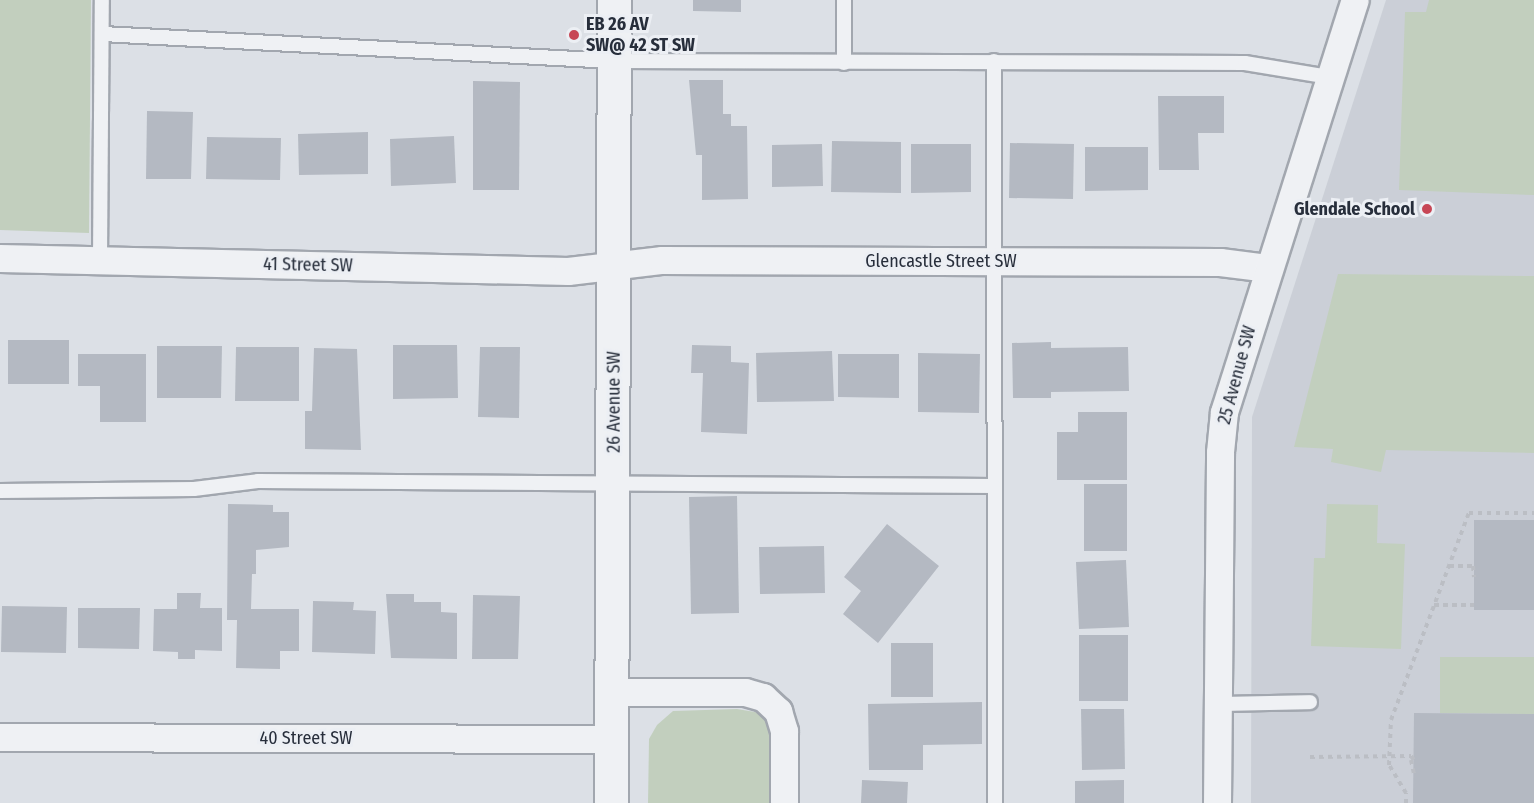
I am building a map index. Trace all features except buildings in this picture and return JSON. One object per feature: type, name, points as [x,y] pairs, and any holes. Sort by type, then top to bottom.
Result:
[{"type":"street","name":"26 Avenue SW","points":[[611,803],[615,265],[614,0]]},
{"type":"street","name":"25 Avenue SW","points":[[1217,803],[1224,412],[1267,268],[1355,0]]},
{"type":"street","name":"41 Street SW","points":[[0,258],[568,271],[615,265]]},
{"type":"street","name":"Glencastle Street SW","points":[[615,265],[662,260],[1220,262],[1267,268]]},
{"type":"street","points":[[612,692],[745,692],[763,698],[778,711],[784,731],[784,803]]},
{"type":"street","name":"40 Street SW","points":[[0,737],[611,739]]},
{"type":"lane","points":[[100,260],[102,0]]},
{"type":"lane","points":[[844,0],[844,63]]},
{"type":"lane","points":[[102,34],[614,61],[1245,63],[1330,77]]},
{"type":"lane","points":[[994,61],[995,803]]},
{"type":"lane","points":[[0,491],[194,489],[258,481],[993,486]]},
{"type":"lane","points":[[1217,704],[1310,702]]},
{"type":"path","points":[[1406,803],[1389,756],[1391,720],[1469,513],[1534,513]]},
{"type":"path","points":[[1449,566],[1473,566],[1474,578]]},
{"type":"path","points":[[1434,605],[1474,604]]},
{"type":"path","points":[[1310,757],[1411,756],[1414,774]]},
{"type":"shaded area","name":"Glendale School","points":[[1386,0],[1534,0],[1534,803],[1251,803],[1252,417]]},
{"type":"green space","points":[[0,0],[91,0],[89,233],[0,230]]},
{"type":"green space","points":[[1429,0],[1534,0],[1534,195],[1399,190],[1405,12],[1426,12]]},
{"type":"green space","points":[[1338,274],[1534,276],[1534,453],[1386,450],[1381,472],[1331,462],[1333,449],[1294,447]]},
{"type":"green space","points":[[1327,504],[1378,505],[1377,543],[1405,544],[1401,649],[1311,646],[1314,558],[1325,558]]},
{"type":"green space","points":[[1440,657],[1534,657],[1534,714],[1440,713]]},
{"type":"green space","points":[[737,709],[767,714],[772,736],[771,803],[648,803],[649,739],[657,725],[673,711]]},
{"type":"place","name":"EB 26 AV SW@ 42 ST SW","points":[[574,35]]},
{"type":"place","name":"Glendale School","points":[[1427,209]]}]
